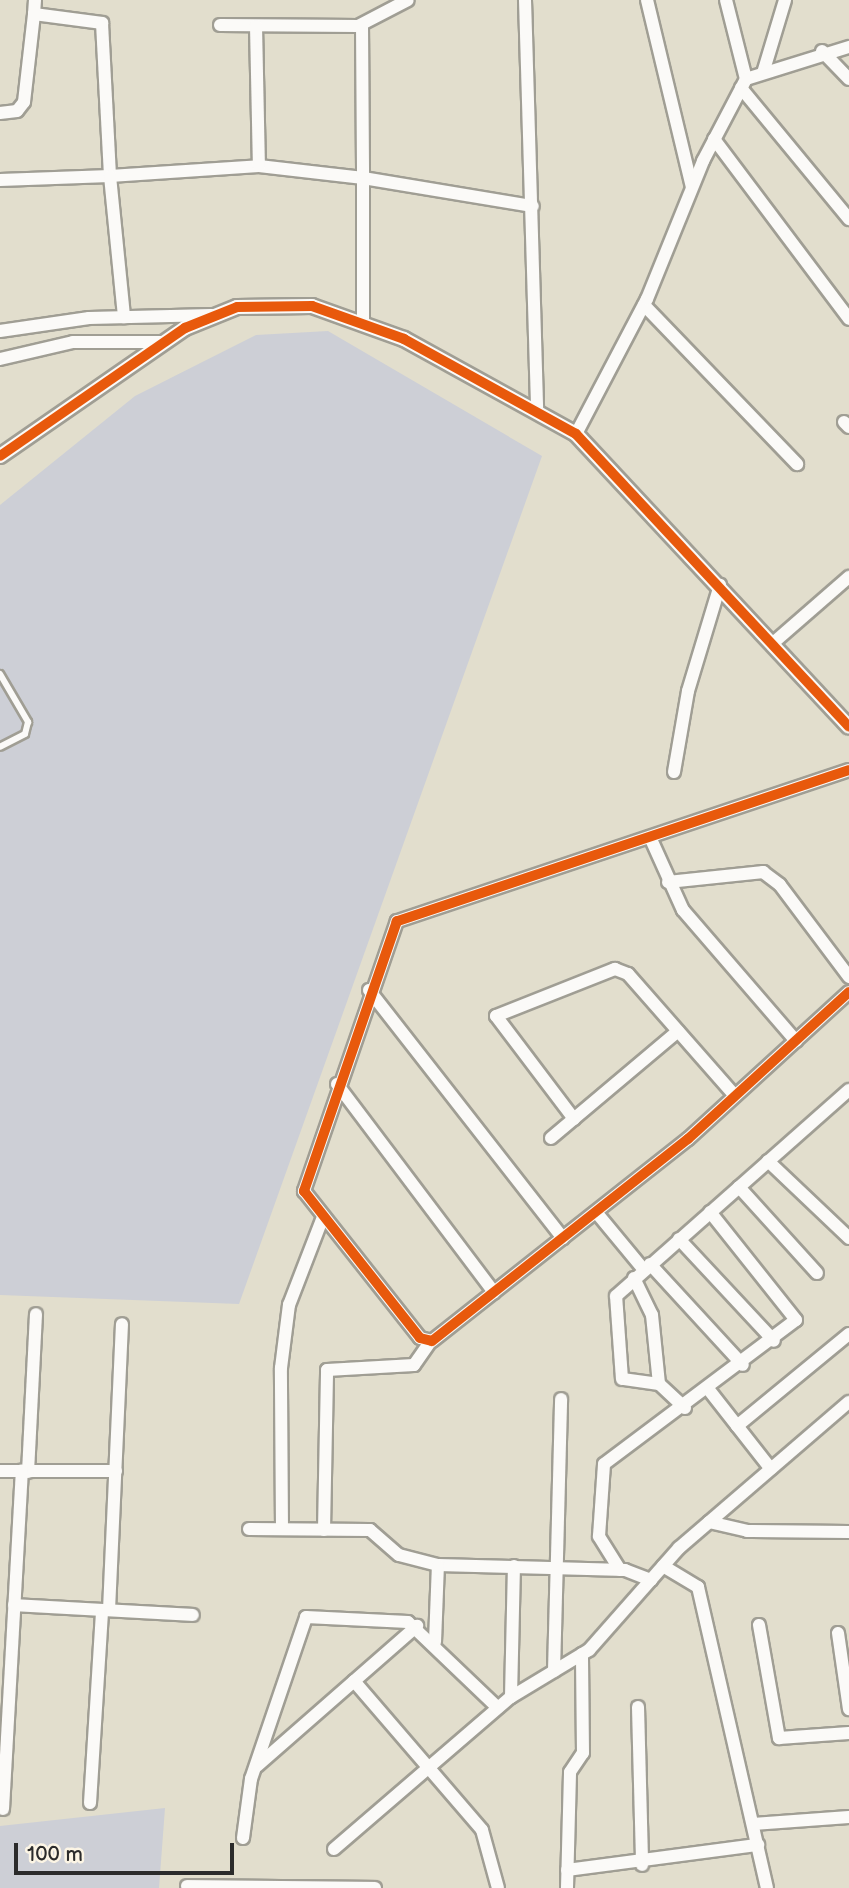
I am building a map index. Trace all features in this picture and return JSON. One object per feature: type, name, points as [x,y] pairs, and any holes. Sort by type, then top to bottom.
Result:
[{"type":"street","points":[[0,113],[18,111],[24,102],[35,0]]},
{"type":"street","points":[[220,25],[362,25],[408,0]]},
{"type":"street","points":[[525,0],[537,411]]},
{"type":"street","points":[[647,0],[692,187]]},
{"type":"street","points":[[726,0],[743,83],[849,219]]},
{"type":"street","points":[[763,73],[785,0]]},
{"type":"street","points":[[34,14],[102,23],[110,176],[124,317]]},
{"type":"street","points":[[362,25],[363,324]]},
{"type":"street","points":[[257,26],[259,166]]},
{"type":"street","points":[[576,433],[644,305],[692,187],[743,83],[822,51],[849,47]]},
{"type":"street","points":[[822,51],[849,79]]},
{"type":"street","points":[[714,139],[849,319]]},
{"type":"street","points":[[0,180],[259,166],[363,178],[533,206]]},
{"type":"street","points":[[644,305],[797,464]]},
{"type":"street","points":[[0,456],[165,342],[217,315],[237,307],[312,306],[404,338],[576,433],[846,717]]},
{"type":"street","points":[[0,331],[124,317],[217,315]]},
{"type":"street","points":[[0,359],[73,342],[165,342]]},
{"type":"street","points":[[773,643],[849,577]]},
{"type":"street","points":[[674,772],[688,691],[720,585]]},
{"type":"street","points":[[430,1342],[420,1338],[307,1198],[304,1180],[369,990],[397,921],[849,770]]},
{"type":"street","points":[[650,836],[682,910],[796,1041]]},
{"type":"street","points":[[668,882],[763,872],[780,885],[849,977]]},
{"type":"street","points":[[574,1119],[498,1026],[498,1013],[615,969],[628,974],[735,1097]]},
{"type":"street","points":[[369,990],[564,1238]]},
{"type":"street","points":[[324,1530],[327,1370],[414,1365],[430,1342],[564,1238],[735,1097],[849,992]]},
{"type":"street","points":[[551,1138],[678,1031]]},
{"type":"street","points":[[337,1084],[494,1292]]},
{"type":"street","points":[[685,1408],[659,1384],[621,1376],[614,1302],[643,1271],[849,1090]]},
{"type":"street","points":[[768,1161],[849,1238]]},
{"type":"street","points":[[739,1187],[817,1273]]},
{"type":"street","points":[[596,1212],[643,1271],[743,1365]]},
{"type":"street","points":[[620,1570],[599,1536],[604,1464],[685,1408],[793,1326],[794,1313],[710,1212]]},
{"type":"street","points":[[282,1529],[281,1368],[289,1305],[323,1217]]},
{"type":"street","points":[[679,1239],[774,1341]]},
{"type":"street","points":[[643,1271],[652,1315],[659,1384]]},
{"type":"street","points":[[3,1809],[4,1694],[25,1472],[36,1314]]},
{"type":"street","points":[[90,1803],[116,1471],[122,1324]]},
{"type":"street","points":[[737,1426],[849,1334]]},
{"type":"street","points":[[709,1390],[771,1469]]},
{"type":"street","points":[[554,1671],[561,1399]]},
{"type":"street","points":[[334,1849],[433,1767],[511,1697],[582,1654],[663,1566],[709,1522],[849,1402]]},
{"type":"street","points":[[0,1471],[116,1471]]},
{"type":"street","points":[[709,1522],[747,1531],[849,1532]]},
{"type":"street","points":[[249,1529],[369,1530],[399,1555],[438,1565],[620,1570],[651,1580]]},
{"type":"street","points":[[435,1642],[438,1565]]},
{"type":"street","points":[[511,1697],[514,1566]]},
{"type":"street","points":[[663,1566],[698,1587],[767,1888]]},
{"type":"street","points":[[13,1605],[193,1615]]},
{"type":"street","points":[[243,1838],[254,1768],[306,1617],[401,1620],[417,1626],[498,1709]]},
{"type":"street","points":[[760,1625],[779,1738],[849,1733]]},
{"type":"street","points":[[254,1768],[417,1626]]},
{"type":"street","points":[[838,1633],[849,1709]]},
{"type":"street","points":[[567,1888],[570,1772],[583,1753],[582,1654]]},
{"type":"street","points":[[354,1681],[433,1767],[484,1834],[498,1888]]},
{"type":"street","points":[[638,1707],[642,1865]]},
{"type":"street","points":[[753,1824],[849,1817]]},
{"type":"street","points":[[567,1870],[642,1865],[758,1845]]},
{"type":"street","points":[[187,1885],[375,1888]]},
{"type":"lane","points":[[0,674],[29,722],[25,734],[0,747]]},
{"type":"shaded area","points":[[328,331],[542,456],[239,1304],[0,1295],[0,505],[135,396],[256,335]]},
{"type":"shaded area","points":[[165,1808],[159,1888],[0,1888],[0,1826]]},
{"type":"cycle path","points":[[0,456],[185,328],[237,307],[312,306],[404,339],[576,434],[849,727]]},
{"type":"cycle path","points":[[849,770],[397,921],[304,1191],[420,1338],[432,1341],[688,1139],[849,992]]}]
